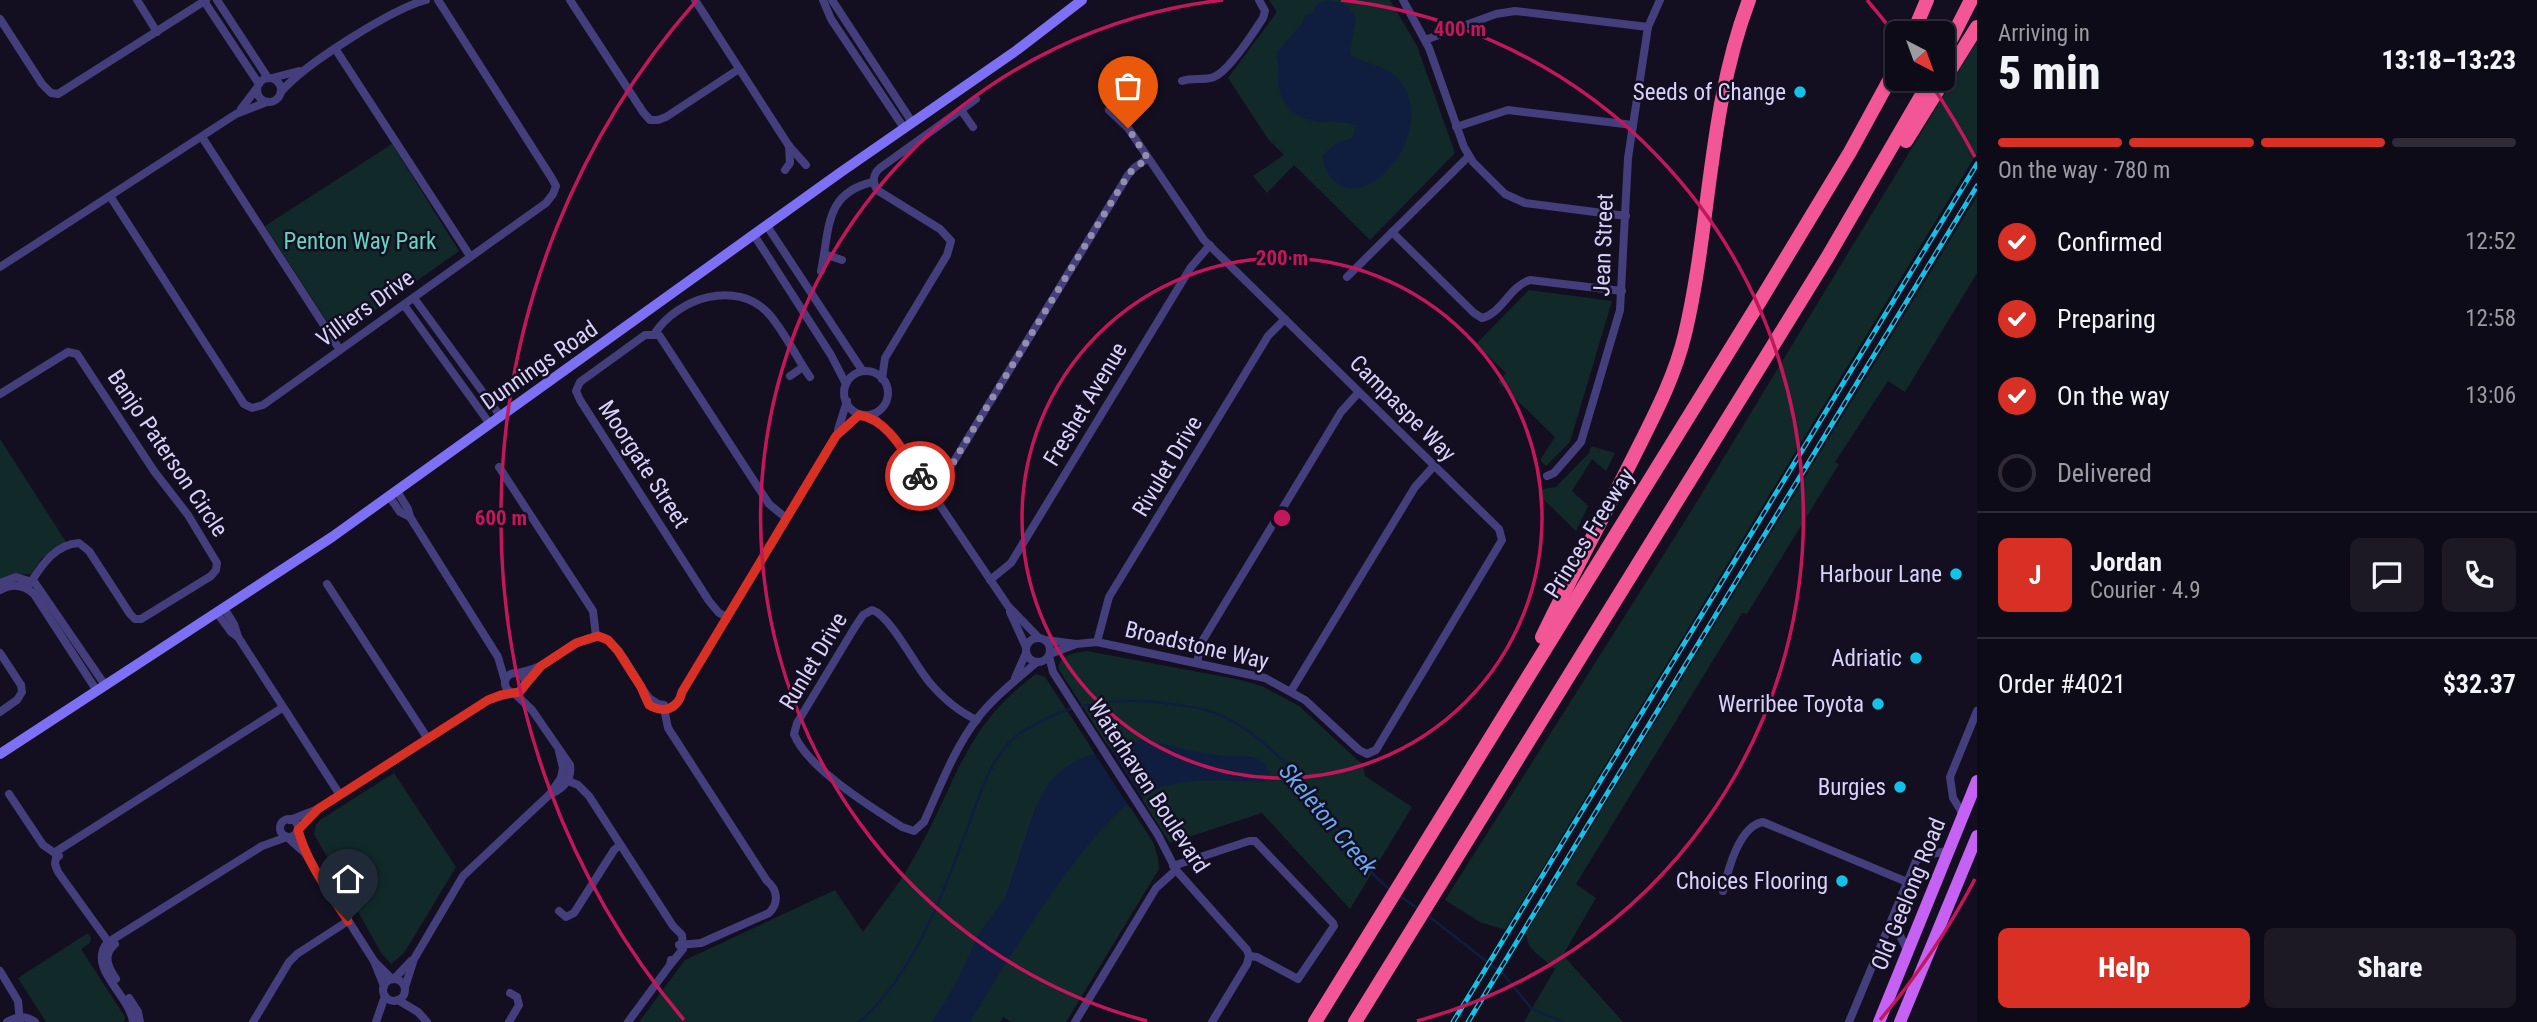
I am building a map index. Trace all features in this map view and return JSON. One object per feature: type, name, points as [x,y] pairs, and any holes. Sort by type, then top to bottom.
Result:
[{"type":"highway","points":[[1513,699],[1673,372],[1685,334],[1695,280],[1721,95],[1749,0]]},
{"type":"highway","points":[[1918,21],[1927,0]]},
{"type":"highway","points":[[1955,31],[1971,0]]},
{"type":"highway","points":[[1827,258],[1920,121],[1977,27]]},
{"type":"highway","name":"Princes Freeway","points":[[1315,1022],[1389,898],[1760,301],[1850,152],[1885,88]]},
{"type":"highway","points":[[1355,1022],[1827,258],[1924,91]]},
{"type":"main road","name":"Old Geelong Road","points":[[1879,1022],[1977,781]]},
{"type":"main road","points":[[1963,814],[1977,820]]},
{"type":"main road","name":"Old Geelong Road","points":[[1900,1022],[1977,836]]},
{"type":"street","points":[[136,0],[157,32]]},
{"type":"street","points":[[0,19],[42,84],[54,94],[62,93],[205,0],[258,86],[260,99],[267,102]]},
{"type":"street","points":[[217,0],[270,78],[280,85],[281,92]]},
{"type":"street","points":[[0,267],[236,114],[277,99],[302,70],[398,11],[426,0]]},
{"type":"street","name":"Villiers Drive","points":[[110,196],[246,406],[256,408],[263,405],[546,203],[553,194],[556,186],[438,0]]},
{"type":"street","points":[[570,0],[643,112],[652,120],[666,117],[739,69]]},
{"type":"street","points":[[695,0],[789,146],[806,165]]},
{"type":"street","points":[[823,0],[831,19],[908,125]]},
{"type":"street","points":[[832,0],[908,125]]},
{"type":"street","name":"Dunnings Road","points":[[3,751],[299,560],[1017,50],[1082,0]]},
{"type":"street","points":[[1182,82],[1192,78],[1213,78],[1224,71],[1264,18],[1265,11],[1259,0]]},
{"type":"street","points":[[1403,0],[1425,40],[1469,156],[1505,194],[1514,200],[1626,216]]},
{"type":"street","name":"Jean Street","points":[[1547,476],[1554,473],[1581,442],[1620,310],[1626,216],[1625,187],[1633,125],[1648,26],[1660,0]]},
{"type":"street","points":[[1503,2],[1506,12]]},
{"type":"street","points":[[1425,40],[1506,12],[1532,12],[1648,26]]},
{"type":"street","points":[[336,50],[470,256]]},
{"type":"street","points":[[236,114],[258,86],[270,78],[302,70]]},
{"type":"street","points":[[873,182],[880,168],[976,100]]},
{"type":"street","points":[[961,110],[972,127]]},
{"type":"street","name":"Campaspe Way","points":[[1109,110],[1128,128],[1195,230],[1499,529],[1503,536],[1502,543],[1378,748],[1367,754]]},
{"type":"street","points":[[1456,127],[1508,110],[1633,125]]},
{"type":"street","points":[[202,136],[340,350]]},
{"type":"street","points":[[785,170],[790,163],[789,146]]},
{"type":"street","points":[[1347,277],[1469,156]]},
{"type":"street","points":[[927,487],[948,471],[1128,175],[1148,159]]},
{"type":"street","points":[[873,182],[881,193],[951,238],[947,255],[885,358],[882,379],[889,433]]},
{"type":"street","points":[[821,271],[832,211],[837,201],[853,187],[873,182]]},
{"type":"street","points":[[768,226],[865,370],[882,379]]},
{"type":"street","points":[[1392,232],[1482,318],[1489,315],[1519,286],[1530,280],[1622,291]]},
{"type":"street","points":[[488,700],[523,690],[525,683],[541,666],[586,634],[596,633],[611,636],[649,705],[664,708],[676,705],[836,436],[847,401],[846,384],[831,355],[754,235]]},
{"type":"street","name":"Freshet Avenue","points":[[990,580],[1011,563],[1191,267],[1210,245]]},
{"type":"street","points":[[824,254],[842,260]]},
{"type":"street","points":[[786,519],[769,504],[665,343],[655,333],[664,323],[696,300],[718,295],[743,299],[761,307],[770,316],[810,377]]},
{"type":"street","points":[[414,298],[501,417]]},
{"type":"street","points":[[404,304],[490,424]]},
{"type":"street","name":"Rivulet Drive","points":[[1097,642],[1110,597],[1268,337],[1284,319]]},
{"type":"street","name":"Moorgate Street","points":[[655,333],[645,335],[584,379],[577,388],[577,396],[709,601],[719,613],[727,617]]},
{"type":"street","name":"Banjo Paterson Circle","points":[[0,394],[68,352],[77,354],[154,471],[188,515],[217,563],[211,576],[141,619],[135,619],[130,614],[89,551],[79,543],[65,547],[45,561],[30,585]]},
{"type":"street","points":[[846,384],[852,376],[885,358]]},
{"type":"street","points":[[790,376],[803,367]]},
{"type":"street","points":[[1196,663],[1201,643],[1341,412],[1359,392]]},
{"type":"street","points":[[847,401],[863,415],[876,420],[889,433],[1008,606],[1050,646],[1049,655],[1014,680],[977,720]]},
{"type":"street","points":[[836,436],[863,415],[879,411],[884,405]]},
{"type":"street","points":[[1291,691],[1415,487],[1434,466]]},
{"type":"street","points":[[499,467],[593,611],[596,633]]},
{"type":"street","points":[[393,493],[408,509],[410,517],[498,657],[507,690],[532,710],[559,751],[565,779]]},
{"type":"street","points":[[0,583],[16,577],[42,591],[101,688]]},
{"type":"street","points":[[327,584],[428,739]]},
{"type":"street","points":[[0,590],[14,585],[30,585]]},
{"type":"street","points":[[1008,606],[1029,658],[1038,662]]},
{"type":"street","name":"Runlet Drive","points":[[872,610],[884,618],[929,682],[946,699],[977,720],[963,741],[924,822],[914,831],[898,824],[822,770],[797,740],[794,731],[855,626],[863,615],[872,610]]},
{"type":"street","points":[[220,611],[234,624],[238,637],[282,708],[340,795]]},
{"type":"street","points":[[1014,680],[1031,640],[1042,639]]},
{"type":"street","name":"Broadstone Way","points":[[1042,639],[1076,644],[1097,642],[1265,678],[1291,691],[1320,712],[1359,750],[1367,754]]},
{"type":"street","name":"Broadstone Way","points":[[1049,655],[1076,644]]},
{"type":"street","points":[[0,653],[21,685],[22,692],[17,700],[0,712]]},
{"type":"street","name":"Waterhaven Boulevard","points":[[1049,655],[1053,672],[1162,840],[1175,868],[1245,945],[1249,956]]},
{"type":"street","points":[[498,657],[523,676],[532,710]]},
{"type":"street","name":"Waterhaven Boulevard","points":[[1038,662],[1053,672]]},
{"type":"street","points":[[133,1022],[127,1004],[102,966],[101,952],[109,945],[262,846],[284,821],[318,809],[488,700],[509,674],[541,666]]},
{"type":"street","points":[[57,855],[69,844],[282,708]]},
{"type":"street","points":[[664,708],[668,728],[767,881],[774,887],[776,901],[769,913],[701,943],[681,945]]},
{"type":"street","points":[[1963,814],[1952,798],[1950,777],[1977,711]]},
{"type":"street","points":[[376,1021],[384,991],[414,958],[467,871],[565,779]]},
{"type":"street","points":[[565,779],[578,785],[589,796],[673,926],[682,935],[679,957],[670,965],[628,1022]]},
{"type":"street","points":[[9,794],[39,839],[57,855],[62,875],[109,945],[108,965],[138,1013],[140,1022]]},
{"type":"street","points":[[262,846],[294,836],[318,809]]},
{"type":"street","points":[[290,820],[296,822],[304,853]]},
{"type":"street","points":[[1723,891],[1734,853],[1750,828],[1763,822],[1907,881]]},
{"type":"street","points":[[280,828],[281,833],[304,853],[374,961],[393,979],[401,981],[418,1013]]},
{"type":"street","points":[[1075,1022],[1156,888],[1175,868],[1249,841],[1259,843],[1333,923],[1301,978],[1296,979],[1262,960],[1249,956],[1245,968],[1212,1022]]},
{"type":"street","points":[[559,911],[566,917],[574,913],[614,850],[620,845]]},
{"type":"street","points":[[1849,1022],[1916,861],[1922,856],[1947,851]]},
{"type":"street","points":[[1892,919],[1908,952]]},
{"type":"street","points":[[253,1022],[289,962],[348,921]]},
{"type":"street","points":[[376,1021],[403,996],[414,958]]},
{"type":"street","points":[[374,961],[389,1000],[397,1000],[427,1022]]},
{"type":"street","points":[[0,971],[17,998],[20,1019]]},
{"type":"street","points":[[509,1022],[519,1005],[517,998],[510,993]]},
{"type":"street","points":[[7,1022],[29,1018],[35,1022]]},
{"type":"green space","points":[[1269,0],[1390,0],[1417,46],[1455,153],[1370,240],[1294,165],[1267,193],[1253,176],[1284,155],[1268,139],[1228,78],[1277,12]]},
{"type":"green space","points":[[1977,41],[1977,153],[1505,930],[1480,922],[1445,900],[1690,513],[1947,91],[1955,91],[1955,77]]},
{"type":"green space","name":"Penton Way Park","points":[[392,144],[459,251],[339,336],[265,226]]},
{"type":"green space","points":[[1977,196],[1977,273],[1905,392],[1888,381],[1835,462],[1839,464],[1747,614],[1742,613],[1576,884],[1596,898],[1563,955],[1623,1022],[1524,1022],[1555,969],[1533,950],[1526,934]]},
{"type":"green space","points":[[1529,290],[1612,301],[1570,442],[1546,466],[1540,460],[1555,437],[1498,382],[1506,373],[1476,344]]},
{"type":"green space","points":[[0,439],[66,542],[42,558],[31,574],[14,575],[0,580]]},
{"type":"green space","points":[[1591,446],[1615,453],[1606,471],[1592,459],[1572,491],[1588,506],[1576,531],[1539,495],[1543,489],[1556,487],[1589,453]]},
{"type":"green space","points":[[1087,651],[1241,680],[1264,687],[1299,706],[1363,765],[1365,776],[1412,807],[1350,909],[1262,813],[1170,843],[1058,668],[1065,657]]},
{"type":"green space","points":[[1036,674],[1045,677],[1153,842],[1159,869],[1066,1022],[1011,1022],[1003,1017],[1000,1022],[639,1022],[685,960],[835,890],[863,932],[912,861],[976,737],[991,715],[1011,694]]},
{"type":"green space","points":[[394,773],[456,867],[404,953],[391,964],[382,954],[314,834],[320,820]]},
{"type":"green space","points":[[88,933],[90,943],[81,949],[125,1017],[124,1022],[46,1022],[18,978]]},
{"type":"water","points":[[1328,0],[1344,5],[1356,17],[1350,53],[1388,70],[1400,81],[1410,101],[1411,122],[1405,143],[1395,162],[1380,177],[1364,186],[1348,188],[1333,180],[1327,172],[1323,155],[1337,143],[1352,138],[1356,126],[1342,122],[1318,122],[1299,116],[1286,104],[1279,88],[1277,52],[1301,25],[1305,15],[1311,14],[1317,4]]},
{"type":"water","points":[[1139,740],[1207,754],[1250,757],[1264,764],[1270,775],[1265,782],[1203,780],[1173,784],[1158,788],[1130,802],[1106,824],[1081,854],[1029,928],[970,1022],[932,1022],[955,985],[980,932],[1005,898],[1035,808],[1050,781],[1083,757]]},
{"type":"pier","points":[[1108,745],[1143,799],[1130,808],[1092,750]]},
{"type":"waterway","name":"Skeleton Creek","points":[[1079,707],[1122,701],[1164,703],[1206,710],[1242,727],[1291,768],[1330,815],[1364,864],[1390,889]]},
{"type":"waterway","name":"Skeleton Creek","points":[[859,1022],[894,983],[922,937],[945,886],[984,783],[997,758],[1021,733],[1043,720],[1073,708]]},
{"type":"waterway","name":"Skeleton Creek","points":[[1398,895],[1419,909]]},
{"type":"waterway","name":"Skeleton Creek","points":[[1427,915],[1503,974],[1532,1009],[1563,1022]]},
{"type":"railway","points":[[1453,1022],[1977,164]]},
{"type":"railway","points":[[1468,1022],[1977,186]]},
{"type":"way so far","points":[[920,476],[927,487],[948,471],[1128,175],[1148,159],[1128,128]]},
{"type":"place","name":"Seeds of Change","points":[[1800,92]]},
{"type":"place","name":"Harbour Lane","points":[[1956,574]]},
{"type":"place","name":"Adriatic","points":[[1916,658]]},
{"type":"place","name":"Werribee Toyota","points":[[1878,704]]},
{"type":"place","name":"Burgies","points":[[1900,787]]},
{"type":"place","name":"Choices Flooring","points":[[1842,881]]},
{"type":"route","points":[[348,921],[304,853],[300,839],[298,830],[318,809],[488,700],[523,690],[526,682],[541,666],[576,643],[591,637],[598,636],[608,640],[618,651],[652,708],[672,708],[679,701],[836,436],[845,426],[859,415],[876,420],[896,440],[920,476]]}]
